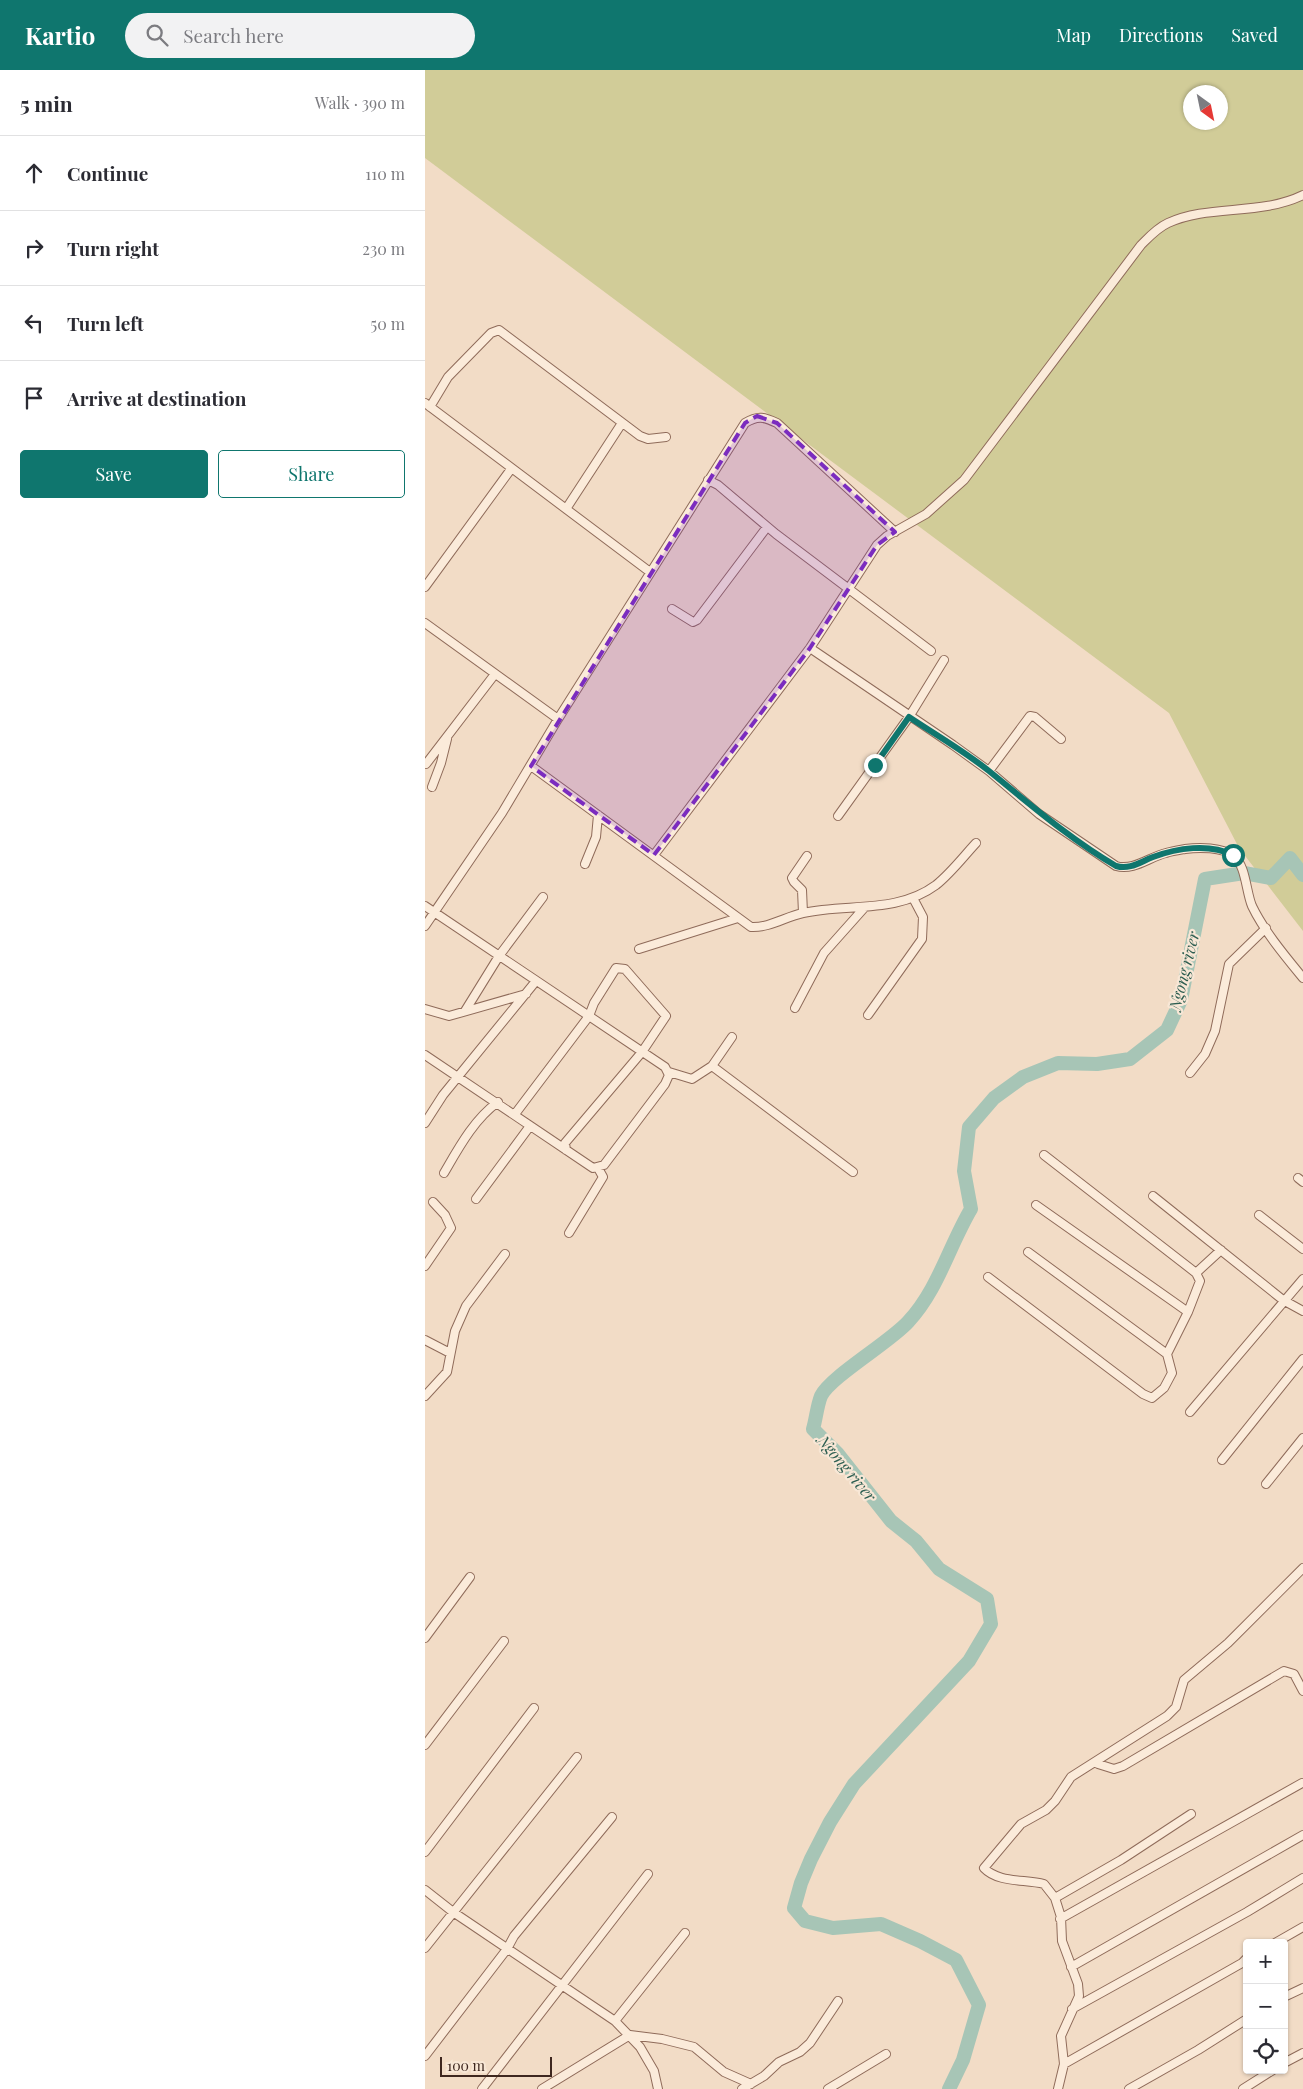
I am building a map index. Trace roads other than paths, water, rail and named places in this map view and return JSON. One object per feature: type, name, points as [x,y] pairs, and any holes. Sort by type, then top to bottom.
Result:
[{"type":"street","points":[[654,855],[810,648],[881,539],[937,505],[964,480],[1141,245],[1166,224],[1179,219],[1262,208],[1289,202],[1303,195]]},
{"type":"street","points":[[651,572],[427,405],[453,371],[491,333],[499,330],[640,436],[648,439],[666,437]]},
{"type":"street","points":[[425,926],[531,766],[558,719],[745,423],[757,416],[777,423],[895,532]]},
{"type":"street","points":[[566,509],[622,423]]},
{"type":"street","points":[[425,587],[511,469]]},
{"type":"street","points":[[708,480],[718,485],[767,527],[931,651]]},
{"type":"street","points":[[672,610],[688,621],[693,622],[697,620],[767,527]]},
{"type":"street","points":[[425,623],[558,719]]},
{"type":"street","points":[[810,648],[989,771],[1039,814],[1116,866],[1124,868],[1134,866],[1167,852],[1190,849],[1211,849],[1233,855],[1239,864],[1247,892],[1258,916],[1303,978]]},
{"type":"street","points":[[838,816],[909,717],[944,660]]},
{"type":"street","points":[[427,764],[495,674]]},
{"type":"street","points":[[989,771],[1030,716],[1035,717],[1061,738]]},
{"type":"street","points":[[432,787],[441,763],[447,737]]},
{"type":"street","points":[[531,766],[738,918],[751,927],[756,928],[803,913],[865,907],[913,898],[935,885],[976,843]]},
{"type":"street","points":[[585,864],[596,837],[599,815]]},
{"type":"street","points":[[803,913],[803,890],[792,878],[807,856]]},
{"type":"street","points":[[465,1011],[499,956],[543,897]]},
{"type":"street","points":[[868,1016],[922,939],[923,917],[913,898]]},
{"type":"street","points":[[425,906],[669,1072],[692,1079],[712,1066],[732,1037]]},
{"type":"street","points":[[795,1008],[824,953],[865,907]]},
{"type":"street","points":[[639,948],[738,918]]},
{"type":"street","points":[[1190,1073],[1205,1054],[1215,1031],[1229,964],[1266,928]]},
{"type":"street","points":[[515,1114],[589,1016],[593,1003],[616,968],[625,969],[666,1016],[642,1052],[565,1143],[566,1150]]},
{"type":"street","points":[[425,1123],[443,1095],[459,1078],[537,981]]},
{"type":"street","points":[[425,1009],[449,1016],[526,994]]},
{"type":"street","points":[[425,1055],[498,1102],[593,1168],[604,1165],[630,1133],[665,1084],[669,1072]]},
{"type":"street","points":[[712,1066],[853,1172]]},
{"type":"street","points":[[444,1173],[458,1148],[488,1109],[498,1102]]},
{"type":"street","points":[[476,1199],[530,1126]]},
{"type":"street","points":[[1044,1155],[1150,1239],[1197,1272],[1200,1280],[1188,1312],[1167,1354]]},
{"type":"street","points":[[569,1233],[603,1177],[602,1172],[598,1168]]},
{"type":"street","points":[[1153,1196],[1283,1300],[1303,1312]]},
{"type":"street","points":[[425,1266],[451,1228],[445,1214],[433,1202]]},
{"type":"street","points":[[1036,1205],[1188,1312]]},
{"type":"street","points":[[1259,1215],[1303,1249]]},
{"type":"street","points":[[1197,1272],[1221,1250]]},
{"type":"street","points":[[988,1277],[1148,1397],[1157,1395],[1169,1381],[1172,1373],[1167,1354],[1028,1252]]},
{"type":"street","points":[[425,1396],[447,1372],[455,1331],[466,1306],[505,1254]]},
{"type":"street","points":[[1190,1412],[1283,1300],[1303,1279]]},
{"type":"street","points":[[425,1340],[450,1353]]},
{"type":"street","points":[[1222,1460],[1303,1359]]},
{"type":"street","points":[[1266,1484],[1303,1438]]},
{"type":"street","points":[[1058,2089],[1063,2064],[1061,2036],[1079,1996],[1062,1941],[1060,1919],[1055,1898],[1044,1884],[1003,1878],[993,1875],[984,1868],[1021,1824],[1046,1810],[1055,1801],[1071,1777],[1177,1708],[1184,1680],[1229,1643],[1303,1568]]},
{"type":"street","points":[[425,1638],[471,1577]]},
{"type":"street","points":[[425,1745],[504,1641]]},
{"type":"street","points":[[1098,1764],[1114,1769],[1123,1766],[1284,1671],[1294,1674],[1303,1691]]},
{"type":"street","points":[[425,1852],[534,1708]]},
{"type":"street","points":[[425,1948],[577,1758]]},
{"type":"street","points":[[1060,1919],[1302,1783]]},
{"type":"street","points":[[1055,1898],[1121,1860],[1191,1814]]},
{"type":"street","points":[[425,2056],[507,1949],[514,1936],[612,1817]]},
{"type":"street","points":[[1071,1967],[1303,1835]]},
{"type":"street","points":[[482,2089],[649,1874]]},
{"type":"street","points":[[1072,2009],[1247,1912],[1303,1878]]},
{"type":"street","points":[[425,1890],[453,1912],[615,2021],[640,2047],[654,2071],[658,2089]]},
{"type":"street","points":[[1282,1939],[1303,1927]]},
{"type":"street","points":[[615,2021],[685,1933]]},
{"type":"street","points":[[1063,2064],[1243,1965]]},
{"type":"street","points":[[1288,1995],[1303,1988]]},
{"type":"street","points":[[742,2089],[764,2076],[779,2062],[800,2052],[809,2043],[839,2001]]},
{"type":"street","points":[[1129,2089],[1198,2050],[1243,2022]]},
{"type":"street","points":[[542,2089],[630,2035],[662,2039],[694,2047],[724,2072],[751,2084]]},
{"type":"street","points":[[1288,2061],[1303,2052]]},
{"type":"street","points":[[828,2089],[886,2054]]},
{"type":"street","points":[[1243,2089],[1267,2074]]},
{"type":"waterway","name":"Ngong river","points":[[949,2089],[963,2060],[979,2005],[956,1960],[920,1941],[881,1924],[833,1928],[805,1921],[794,1908],[801,1883],[811,1859],[830,1822],[854,1784],[969,1661],[991,1624],[987,1599],[939,1569],[916,1541],[891,1521],[838,1454],[813,1429],[821,1396],[836,1379],[908,1322],[927,1296],[971,1209],[964,1171],[969,1127],[994,1098],[1023,1077],[1058,1063],[1097,1064],[1130,1059],[1167,1030],[1181,1000],[1205,879],[1244,873],[1271,878],[1290,858],[1303,875]]}]
